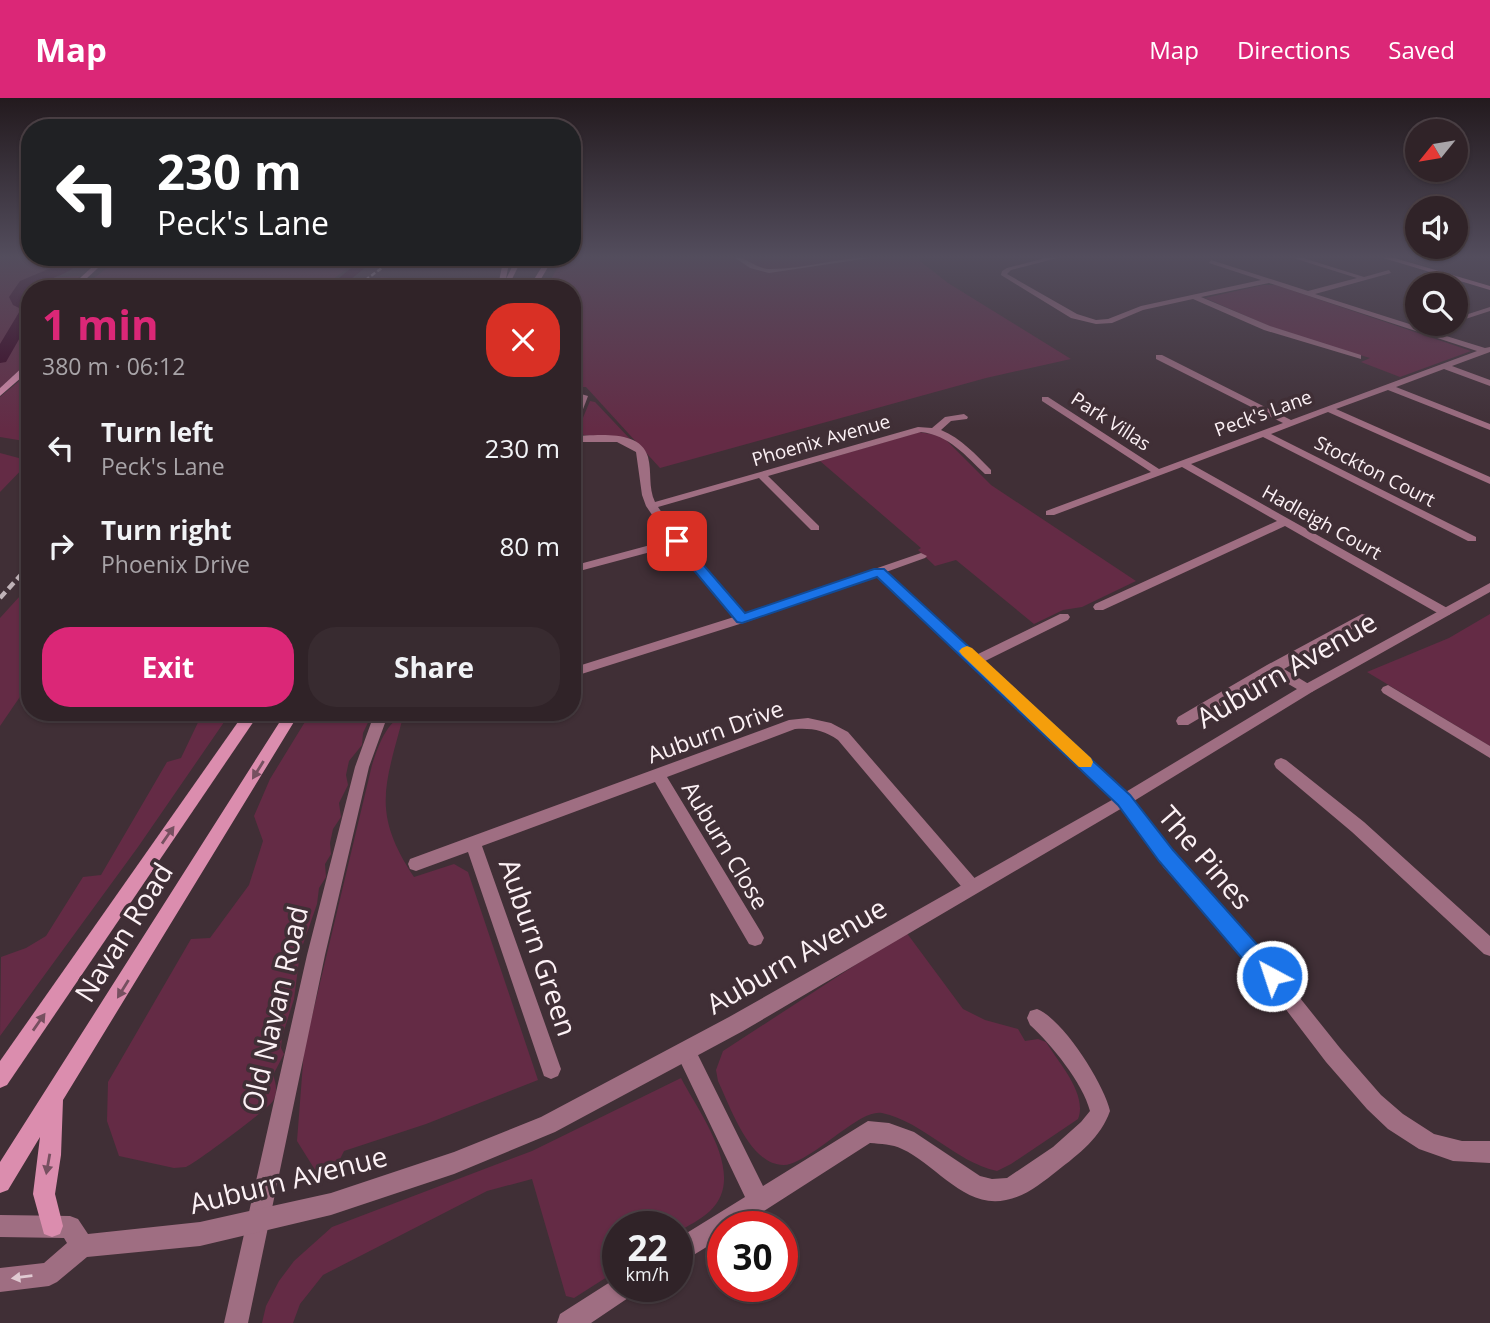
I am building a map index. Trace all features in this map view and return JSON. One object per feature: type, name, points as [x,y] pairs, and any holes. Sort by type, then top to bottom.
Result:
[{"type":"main road","points":[[0,393],[21,373]]},
{"type":"main road","name":"Navan Road","points":[[0,1078],[247,721]]},
{"type":"main road","name":"Navan Road","points":[[0,1182],[287,721]]},
{"type":"main road","points":[[52,1226],[44,1194],[50,1155],[53,1100]]},
{"type":"street","points":[[1074,314],[1083,319],[1109,321],[1126,314]]},
{"type":"street","points":[[1234,314],[1267,328],[1358,357]]},
{"type":"street","points":[[1370,314],[1405,326]]},
{"type":"street","points":[[1438,336],[1487,350]]},
{"type":"street","name":"Peck's Lane","points":[[1050,513],[1487,350]]},
{"type":"street","points":[[1159,357],[1290,423]]},
{"type":"street","points":[[1444,366],[1490,383]]},
{"type":"street","points":[[1388,387],[1490,427]]},
{"type":"street","points":[[581,403],[584,396]]},
{"type":"street","name":"Park Villas","points":[[1045,399],[1157,472]]},
{"type":"street","points":[[1328,409],[1490,481]]},
{"type":"street","name":"Phoenix Avenue","points":[[651,506],[921,429],[935,430],[948,419],[964,416]]},
{"type":"street","points":[[935,430],[952,438],[988,472]]},
{"type":"street","name":"Stockton Court","points":[[1263,433],[1472,539]]},
{"type":"street","points":[[581,439],[621,440],[640,450],[643,457],[645,490],[651,506],[742,619]]},
{"type":"street","name":"Hadleigh Court","points":[[1182,463],[1446,612]]},
{"type":"street","points":[[762,476],[815,528]]},
{"type":"street","points":[[1099,607],[1285,522]]},
{"type":"street","points":[[581,568],[677,541]]},
{"type":"street","points":[[581,670],[742,619],[921,556]]},
{"type":"street","name":"The Pines","points":[[879,572],[1124,800],[1158,846],[1260,962],[1374,1101],[1418,1137],[1466,1154],[1490,1152]]},
{"type":"street","name":"Auburn Avenue","points":[[82,1246],[200,1234],[258,1223],[331,1204],[454,1163],[571,1114],[686,1052],[1124,800],[1307,689],[1490,587]]},
{"type":"street","points":[[976,660],[1064,617]]},
{"type":"street","points":[[1182,721],[1362,618]]},
{"type":"street","points":[[1272,668],[1307,689]]},
{"type":"street","points":[[1388,690],[1490,752]]},
{"type":"street","name":"Old Navan Road","points":[[236,1323],[316,955],[362,767],[379,721]]},
{"type":"street","name":"Auburn Drive","points":[[416,864],[794,724],[823,725],[843,736],[972,887]]},
{"type":"street","points":[[1281,764],[1358,827],[1490,948]]},
{"type":"street","name":"Auburn Close","points":[[659,776],[755,938]]},
{"type":"street","name":"Auburn Green","points":[[473,844],[551,1069]]},
{"type":"street","points":[[693,1243],[868,1132],[886,1131],[901,1136],[932,1153],[979,1187],[999,1190],[1017,1184],[1091,1130],[1100,1116],[1098,1102],[1064,1048],[1037,1018]]},
{"type":"street","points":[[686,1052],[759,1201]]},
{"type":"street","points":[[0,1226],[70,1227],[82,1246],[49,1274],[0,1280]]},
{"type":"street","points":[[569,1323],[602,1302]]},
{"type":"shaded area","points":[[0,314],[21,314],[21,368],[0,388]]},
{"type":"shaded area","points":[[581,314],[998,314],[1071,359],[986,378],[660,468],[586,387],[581,387]]},
{"type":"shaded area","points":[[1242,314],[1362,314],[1405,329],[1405,336],[1427,336],[1471,351],[1400,377],[1361,362],[1370,358],[1283,332]]},
{"type":"shaded area","points":[[21,380],[21,440],[0,437],[0,397]]},
{"type":"shaded area","points":[[590,401],[595,402],[630,439],[584,435],[581,434],[581,422]]},
{"type":"shaded area","points":[[919,432],[942,436],[991,485],[1136,581],[1082,607],[1063,610],[1034,624],[956,560],[935,566],[918,550],[921,548],[820,461]]},
{"type":"shaded area","points":[[0,453],[21,459],[21,470],[0,492]]},
{"type":"shaded area","points":[[21,595],[21,695],[0,726],[0,618]]},
{"type":"shaded area","points":[[1490,614],[1490,746],[1367,672],[1449,638]]},
{"type":"shaded area","points":[[199,721],[225,721],[138,847],[0,1036],[1,957],[26,948],[46,936],[83,877],[101,875],[167,762],[181,758]]},
{"type":"shaded area","points":[[305,721],[369,721],[363,733],[362,745],[349,761],[346,775],[348,785],[339,803],[341,817],[333,829],[331,854],[325,864],[326,877],[319,888],[317,904],[300,953],[294,999],[282,1037],[281,1048],[284,1054],[273,1075],[275,1098],[246,1124],[186,1167],[174,1168],[119,1156],[107,1121],[108,1082],[191,939],[210,938],[249,885],[263,841],[254,816],[270,779]]},
{"type":"shaded area","points":[[394,721],[402,721],[386,797],[391,834],[414,877],[454,864],[468,872],[538,1080],[426,1124],[344,1151],[335,1169],[317,1173],[297,1141],[304,1050],[372,765],[387,730]]},
{"type":"shaded area","points":[[906,932],[963,1009],[985,1020],[1018,1029],[1025,1041],[1038,1039],[1046,1042],[1075,1089],[1080,1109],[1078,1119],[997,1171],[967,1159],[912,1125],[882,1113],[860,1119],[791,1164],[772,1163],[761,1156],[743,1133],[718,1081],[716,1070],[723,1051]]},
{"type":"shaded area","points":[[681,1078],[716,1144],[724,1180],[720,1197],[710,1211],[693,1224],[693,1211],[602,1211],[602,1280],[574,1298],[566,1296],[532,1179],[487,1191],[323,1275],[300,1304],[293,1323],[262,1323],[266,1306],[279,1281],[294,1261],[332,1227],[532,1151]]},
{"type":"waterway","points":[[0,358],[21,322]]},
{"type":"railway","points":[[0,598],[21,575]]},
{"type":"slow traffic","points":[[967,651],[1085,762]]},
{"type":"route","points":[[677,541],[742,619],[879,572],[1124,800],[1166,855],[1272,976]]}]
